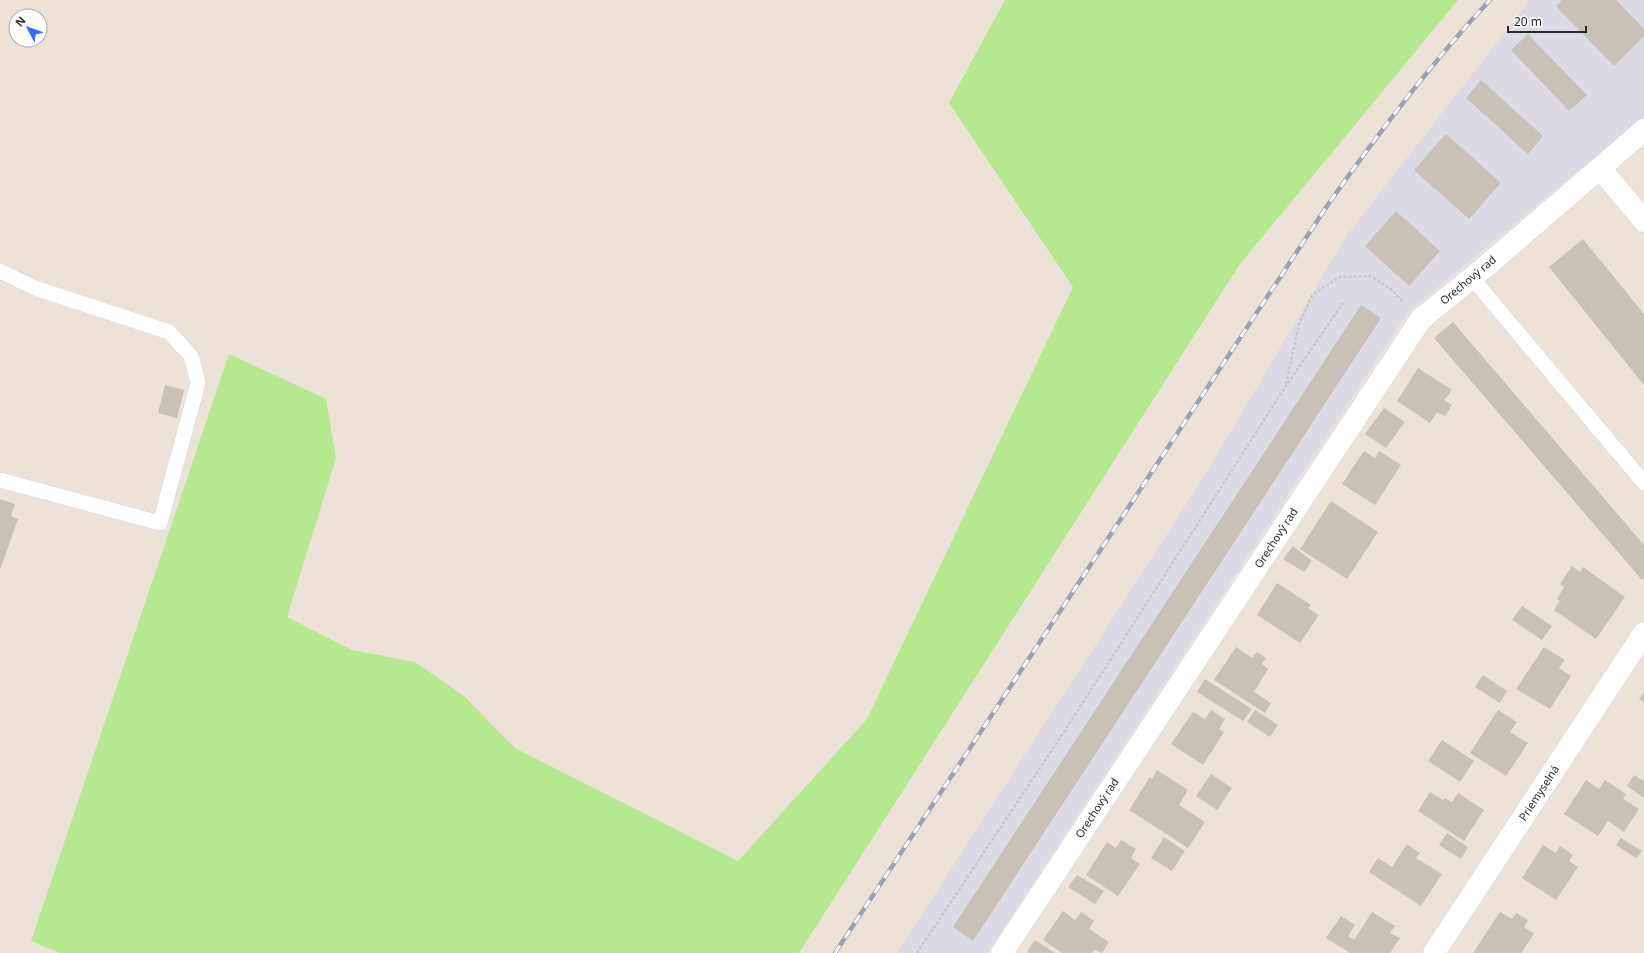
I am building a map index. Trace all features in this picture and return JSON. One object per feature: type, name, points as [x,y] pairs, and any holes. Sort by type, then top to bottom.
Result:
[{"type":"street","name":"Orechový rad","points":[[1002,953],[1421,319],[1472,278],[1644,130]]},
{"type":"street","points":[[1600,168],[1644,221]]},
{"type":"street","name":"Priemyselná","points":[[1434,953],[1644,633]]},
{"type":"lane","points":[[0,271],[35,288],[169,332],[191,356],[198,383],[160,523],[0,480]]},
{"type":"lane","points":[[1472,278],[1644,483]]},
{"type":"path","points":[[1286,386],[1299,324],[1313,294],[1340,277],[1371,276],[1392,290],[1421,319]]},
{"type":"path","points":[[917,953],[1068,725],[1286,386],[1343,303]]},
{"type":"shaded area","points":[[1530,0],[1644,0],[1644,116],[1408,312],[987,953],[897,953],[1200,483],[1347,235]]},
{"type":"green space","points":[[1005,0],[1458,0],[1240,264],[799,953],[60,953],[31,941],[229,354],[326,399],[336,458],[287,617],[352,650],[415,662],[464,696],[515,748],[738,861],[867,719],[1073,287],[949,103]]},
{"type":"building","points":[[1562,0],[1616,0],[1644,29],[1644,36],[1614,66],[1556,6]]},
{"type":"building","points":[[1528,34],[1587,95],[1569,111],[1511,50]]},
{"type":"building","points":[[1481,80],[1543,136],[1528,154],[1466,98]]},
{"type":"building","points":[[1446,134],[1501,183],[1469,219],[1414,170]]},
{"type":"building","points":[[1396,211],[1440,251],[1409,286],[1365,246]]},
{"type":"building","points":[[1583,239],[1644,314],[1644,385],[1549,267]]},
{"type":"building","points":[[1361,305],[1381,318],[973,941],[953,927]]},
{"type":"building","points":[[1453,322],[1644,545],[1644,579],[1642,580],[1434,338]]},
{"type":"building","points":[[1418,368],[1452,390],[1444,400],[1452,405],[1445,416],[1437,412],[1430,423],[1397,401]]},
{"type":"building","points":[[165,385],[184,390],[177,418],[158,413]]},
{"type":"building","points":[[1384,408],[1405,422],[1386,448],[1365,434]]},
{"type":"building","points":[[1364,451],[1375,458],[1379,451],[1401,465],[1375,505],[1342,484]]},
{"type":"building","points":[[0,499],[15,504],[11,516],[18,519],[0,570]]},
{"type":"building","points":[[1331,501],[1378,532],[1347,579],[1300,549]]},
{"type":"building","points":[[1293,546],[1312,561],[1304,572],[1283,559]]},
{"type":"building","points":[[1572,566],[1580,572],[1583,567],[1625,597],[1596,639],[1554,610],[1560,601],[1557,599],[1564,587],[1560,584]]},
{"type":"building","points":[[1277,583],[1311,605],[1308,608],[1319,615],[1300,643],[1257,615]]},
{"type":"building","points":[[1522,606],[1552,626],[1542,640],[1512,620]]},
{"type":"building","points":[[1236,647],[1252,658],[1257,652],[1266,658],[1262,664],[1268,669],[1254,692],[1271,703],[1265,713],[1214,680]]},
{"type":"building","points":[[1544,647],[1565,660],[1559,668],[1571,676],[1550,709],[1516,689]]},
{"type":"building","points":[[1483,675],[1507,691],[1500,703],[1475,687]]},
{"type":"building","points":[[1205,679],[1252,709],[1243,721],[1197,692]]},
{"type":"building","points":[[1644,692],[1644,702],[1639,699]]},
{"type":"building","points":[[1211,710],[1225,719],[1219,729],[1224,732],[1203,765],[1171,744],[1193,712],[1205,719]]},
{"type":"building","points":[[1255,710],[1278,725],[1270,737],[1247,722]]},
{"type":"building","points":[[1498,710],[1517,722],[1510,732],[1528,743],[1506,776],[1470,753]]},
{"type":"building","points":[[1442,740],[1474,761],[1460,782],[1428,761]]},
{"type":"building","points":[[1157,770],[1188,790],[1179,805],[1205,822],[1188,848],[1129,810],[1150,777],[1152,779]]},
{"type":"building","points":[[1211,774],[1232,788],[1217,810],[1196,796]]},
{"type":"building","points":[[1634,775],[1644,781],[1644,798],[1627,786]]},
{"type":"building","points":[[1586,780],[1599,789],[1605,780],[1626,794],[1623,799],[1639,809],[1624,832],[1608,821],[1598,836],[1564,814]]},
{"type":"building","points":[[1430,792],[1443,800],[1445,798],[1452,802],[1458,793],[1484,810],[1464,841],[1418,811]]},
{"type":"building","points":[[1447,833],[1468,847],[1461,859],[1439,845]]},
{"type":"building","points":[[1164,837],[1185,851],[1172,871],[1151,858]]},
{"type":"building","points":[[1621,838],[1642,851],[1636,858],[1616,845]]},
{"type":"building","points":[[1121,840],[1136,849],[1131,858],[1140,864],[1118,896],[1086,875],[1107,842],[1116,848]]},
{"type":"building","points":[[1407,844],[1420,853],[1416,858],[1442,874],[1421,906],[1369,872],[1378,858],[1392,867]]},
{"type":"building","points":[[1543,845],[1556,853],[1560,846],[1573,855],[1569,861],[1578,867],[1556,900],[1522,878]]},
{"type":"building","points":[[1077,875],[1104,891],[1095,904],[1068,887]]},
{"type":"building","points":[[1063,911],[1075,920],[1081,912],[1094,921],[1089,929],[1109,942],[1102,953],[1095,950],[1092,953],[1062,953],[1043,940]]},
{"type":"building","points":[[1372,912],[1395,926],[1390,933],[1400,938],[1390,953],[1350,953],[1326,938],[1341,916],[1355,925],[1348,936],[1354,940]]},
{"type":"building","points":[[1500,912],[1512,919],[1516,913],[1528,920],[1524,927],[1534,934],[1521,953],[1473,953]]},
{"type":"building","points":[[1035,940],[1055,953],[1029,953],[1027,951]]},
{"type":"railway","points":[[835,953],[1327,206],[1405,100],[1446,49],[1490,0]]}]
